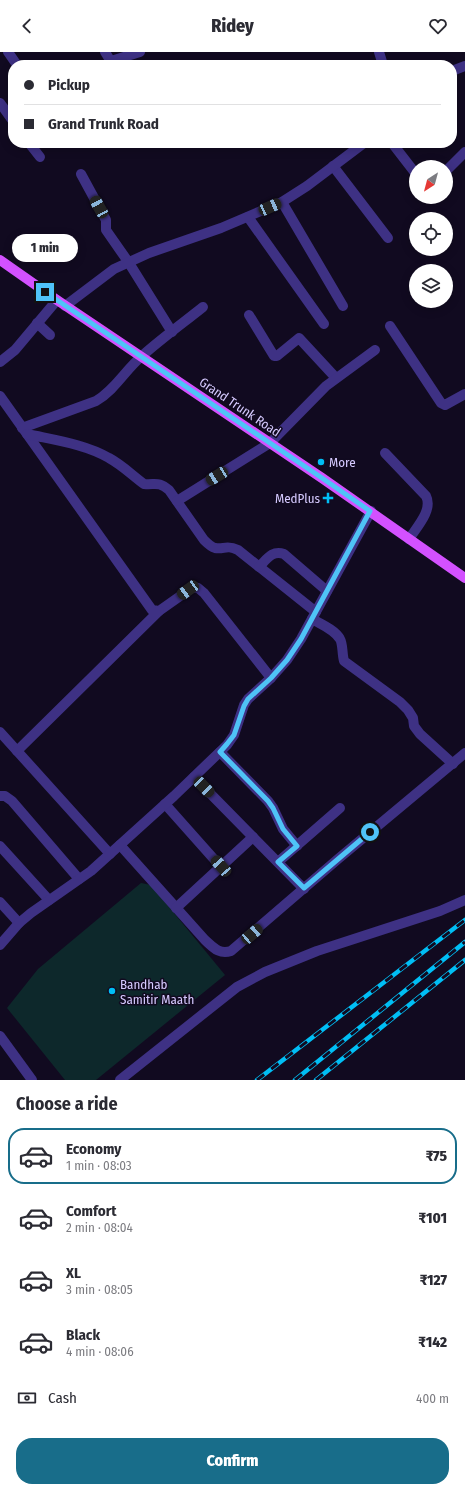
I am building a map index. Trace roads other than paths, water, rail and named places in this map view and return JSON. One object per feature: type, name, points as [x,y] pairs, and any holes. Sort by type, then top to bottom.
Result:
[{"type":"main road","name":"Grand Trunk Road","points":[[0,260],[61,303],[370,511],[465,578]]},
{"type":"street","points":[[120,60],[140,52]]},
{"type":"street","points":[[0,104],[8,114]]},
{"type":"street","points":[[33,148],[40,157]]},
{"type":"street","points":[[0,362],[15,350],[37,323],[61,303],[114,270],[149,253],[248,217],[282,202],[307,186],[357,148]]},
{"type":"street","points":[[396,148],[409,165]]},
{"type":"street","points":[[453,164],[465,152]]},
{"type":"street","points":[[333,166],[388,238]]},
{"type":"street","points":[[81,174],[106,220],[106,230],[129,263],[172,332]]},
{"type":"street","points":[[282,202],[343,306]]},
{"type":"street","points":[[248,217],[324,324]]},
{"type":"street","points":[[25,431],[96,401],[113,389],[141,356],[203,307]]},
{"type":"street","points":[[249,315],[274,356],[277,356],[299,338],[336,378]]},
{"type":"street","points":[[37,323],[50,335]]},
{"type":"street","points":[[390,326],[441,403],[445,405],[465,394]]},
{"type":"street","points":[[177,501],[270,443],[321,391],[336,378],[376,350]]},
{"type":"street","points":[[0,396],[147,604],[152,610],[159,611]]},
{"type":"street","points":[[25,431],[98,452],[122,466],[144,484],[162,484],[169,490],[204,540],[216,548],[224,546],[232,547],[238,550],[334,633],[340,639],[341,653],[344,661],[400,702],[408,710],[413,718],[414,726],[420,734],[453,764]]},
{"type":"street","points":[[385,453],[426,496],[428,501],[429,507],[410,539]]},
{"type":"street","points":[[0,945],[19,923],[91,871],[194,777],[227,744],[234,735],[248,699],[271,678],[287,660],[314,616],[370,511]]},
{"type":"street","points":[[259,567],[272,554],[279,552],[284,554],[327,591]]},
{"type":"street","points":[[17,751],[159,611],[193,587],[198,588],[204,593],[271,678]]},
{"type":"street","points":[[0,732],[110,854]]},
{"type":"street","points":[[220,752],[268,801],[283,829],[297,846]]},
{"type":"street","points":[[120,845],[176,908],[217,951],[225,953],[231,952],[304,888],[465,753]]},
{"type":"street","points":[[194,777],[304,888]]},
{"type":"street","points":[[0,796],[5,796],[12,802],[79,879]]},
{"type":"street","points":[[165,804],[221,866]]},
{"type":"street","points":[[278,862],[340,808]]},
{"type":"street","points":[[176,908],[254,837]]},
{"type":"street","points":[[0,846],[49,900]]},
{"type":"street","points":[[120,1080],[237,987],[265,972],[317,951],[440,911],[465,900]]},
{"type":"street","points":[[0,902],[19,923]]},
{"type":"street","points":[[0,1036],[32,1080]]},
{"type":"railway","points":[[257,1080],[465,920]]},
{"type":"railway","points":[[295,1080],[465,942]]},
{"type":"railway","points":[[316,1080],[465,960]]},
{"type":"place","name":"More","points":[[321,462]]},
{"type":"place","name":"MedPlus","points":[[328,498]]},
{"type":"place","name":"Bandhab Samitir Maath","points":[[112,991]]}]
